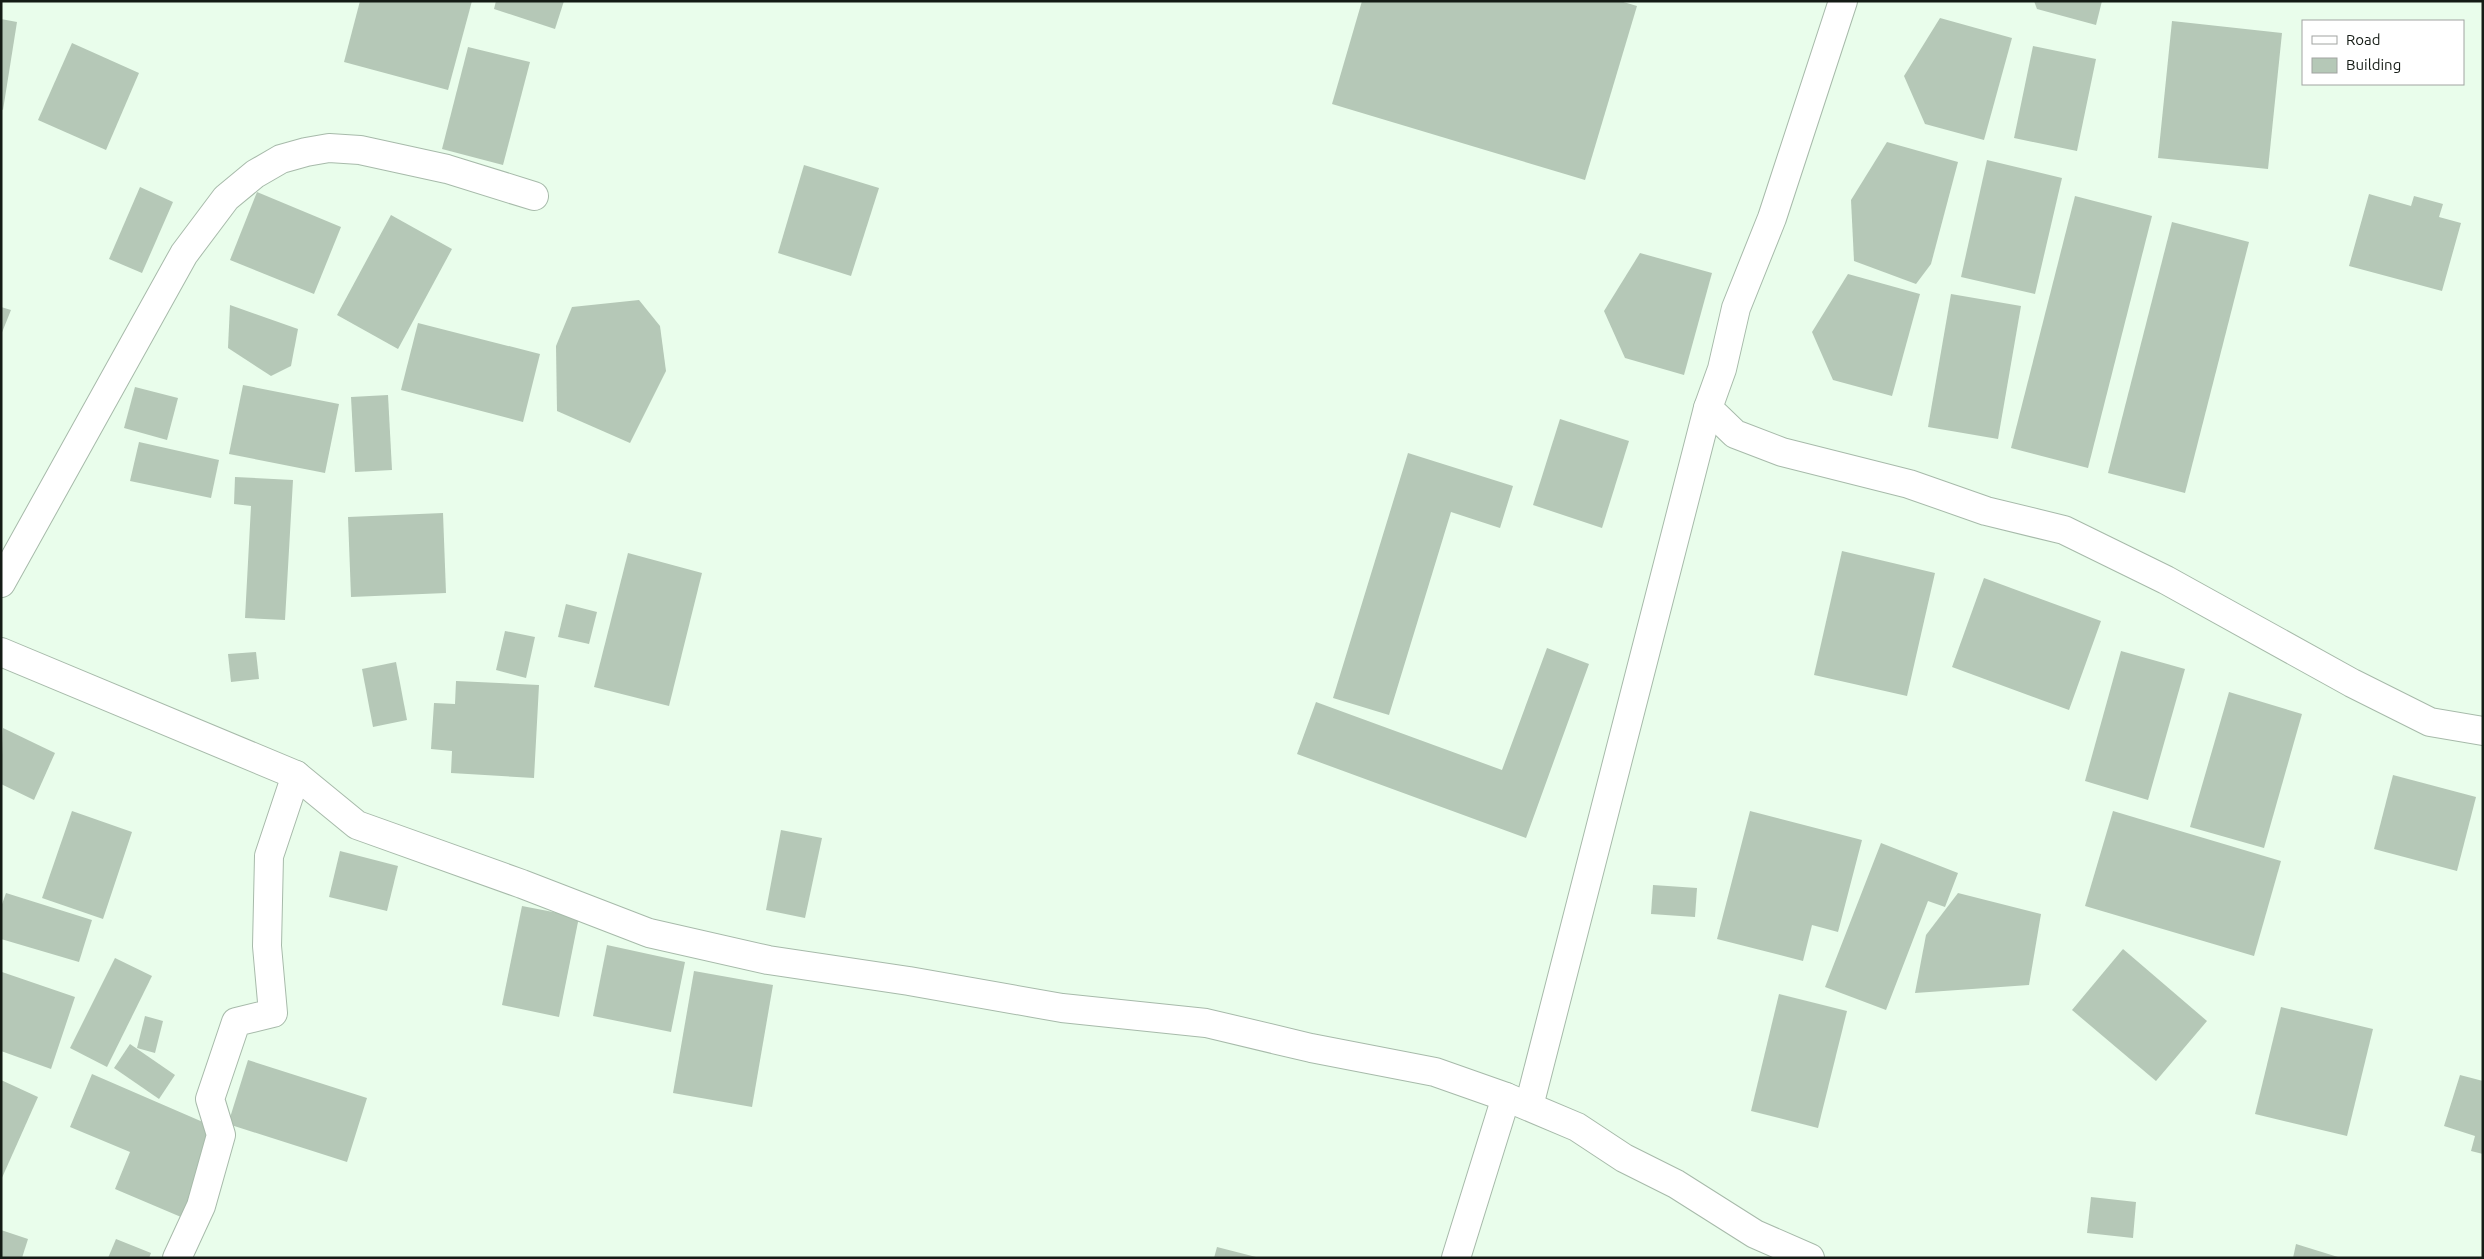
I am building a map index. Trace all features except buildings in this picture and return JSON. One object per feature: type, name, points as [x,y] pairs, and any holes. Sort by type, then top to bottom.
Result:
[{"type":"street","points":[[1456,1258],[1518,1101],[1708,408],[1722,369],[1736,308],[1772,218],[1843,1]]},
{"type":"street","points":[[1,583],[184,254],[226,198],[255,174],[281,159],[306,152],[330,148],[360,150],[447,169],[534,196]]},
{"type":"street","points":[[1708,408],[1735,434],[1782,452],[1909,484],[1986,511],[2064,530],[2166,580],[2352,683],[2430,722],[2483,731]]},
{"type":"street","points":[[1,652],[296,775],[357,824],[649,933],[768,960],[909,980],[1062,1008],[1206,1023],[1311,1048],[1435,1072],[1518,1101],[1576,1127],[1624,1158],[1676,1184],[1755,1234],[1810,1258]]},
{"type":"street","points":[[178,1258],[202,1206],[221,1134],[210,1099],[236,1022],[274,1013],[267,946],[269,856],[296,775]]}]
